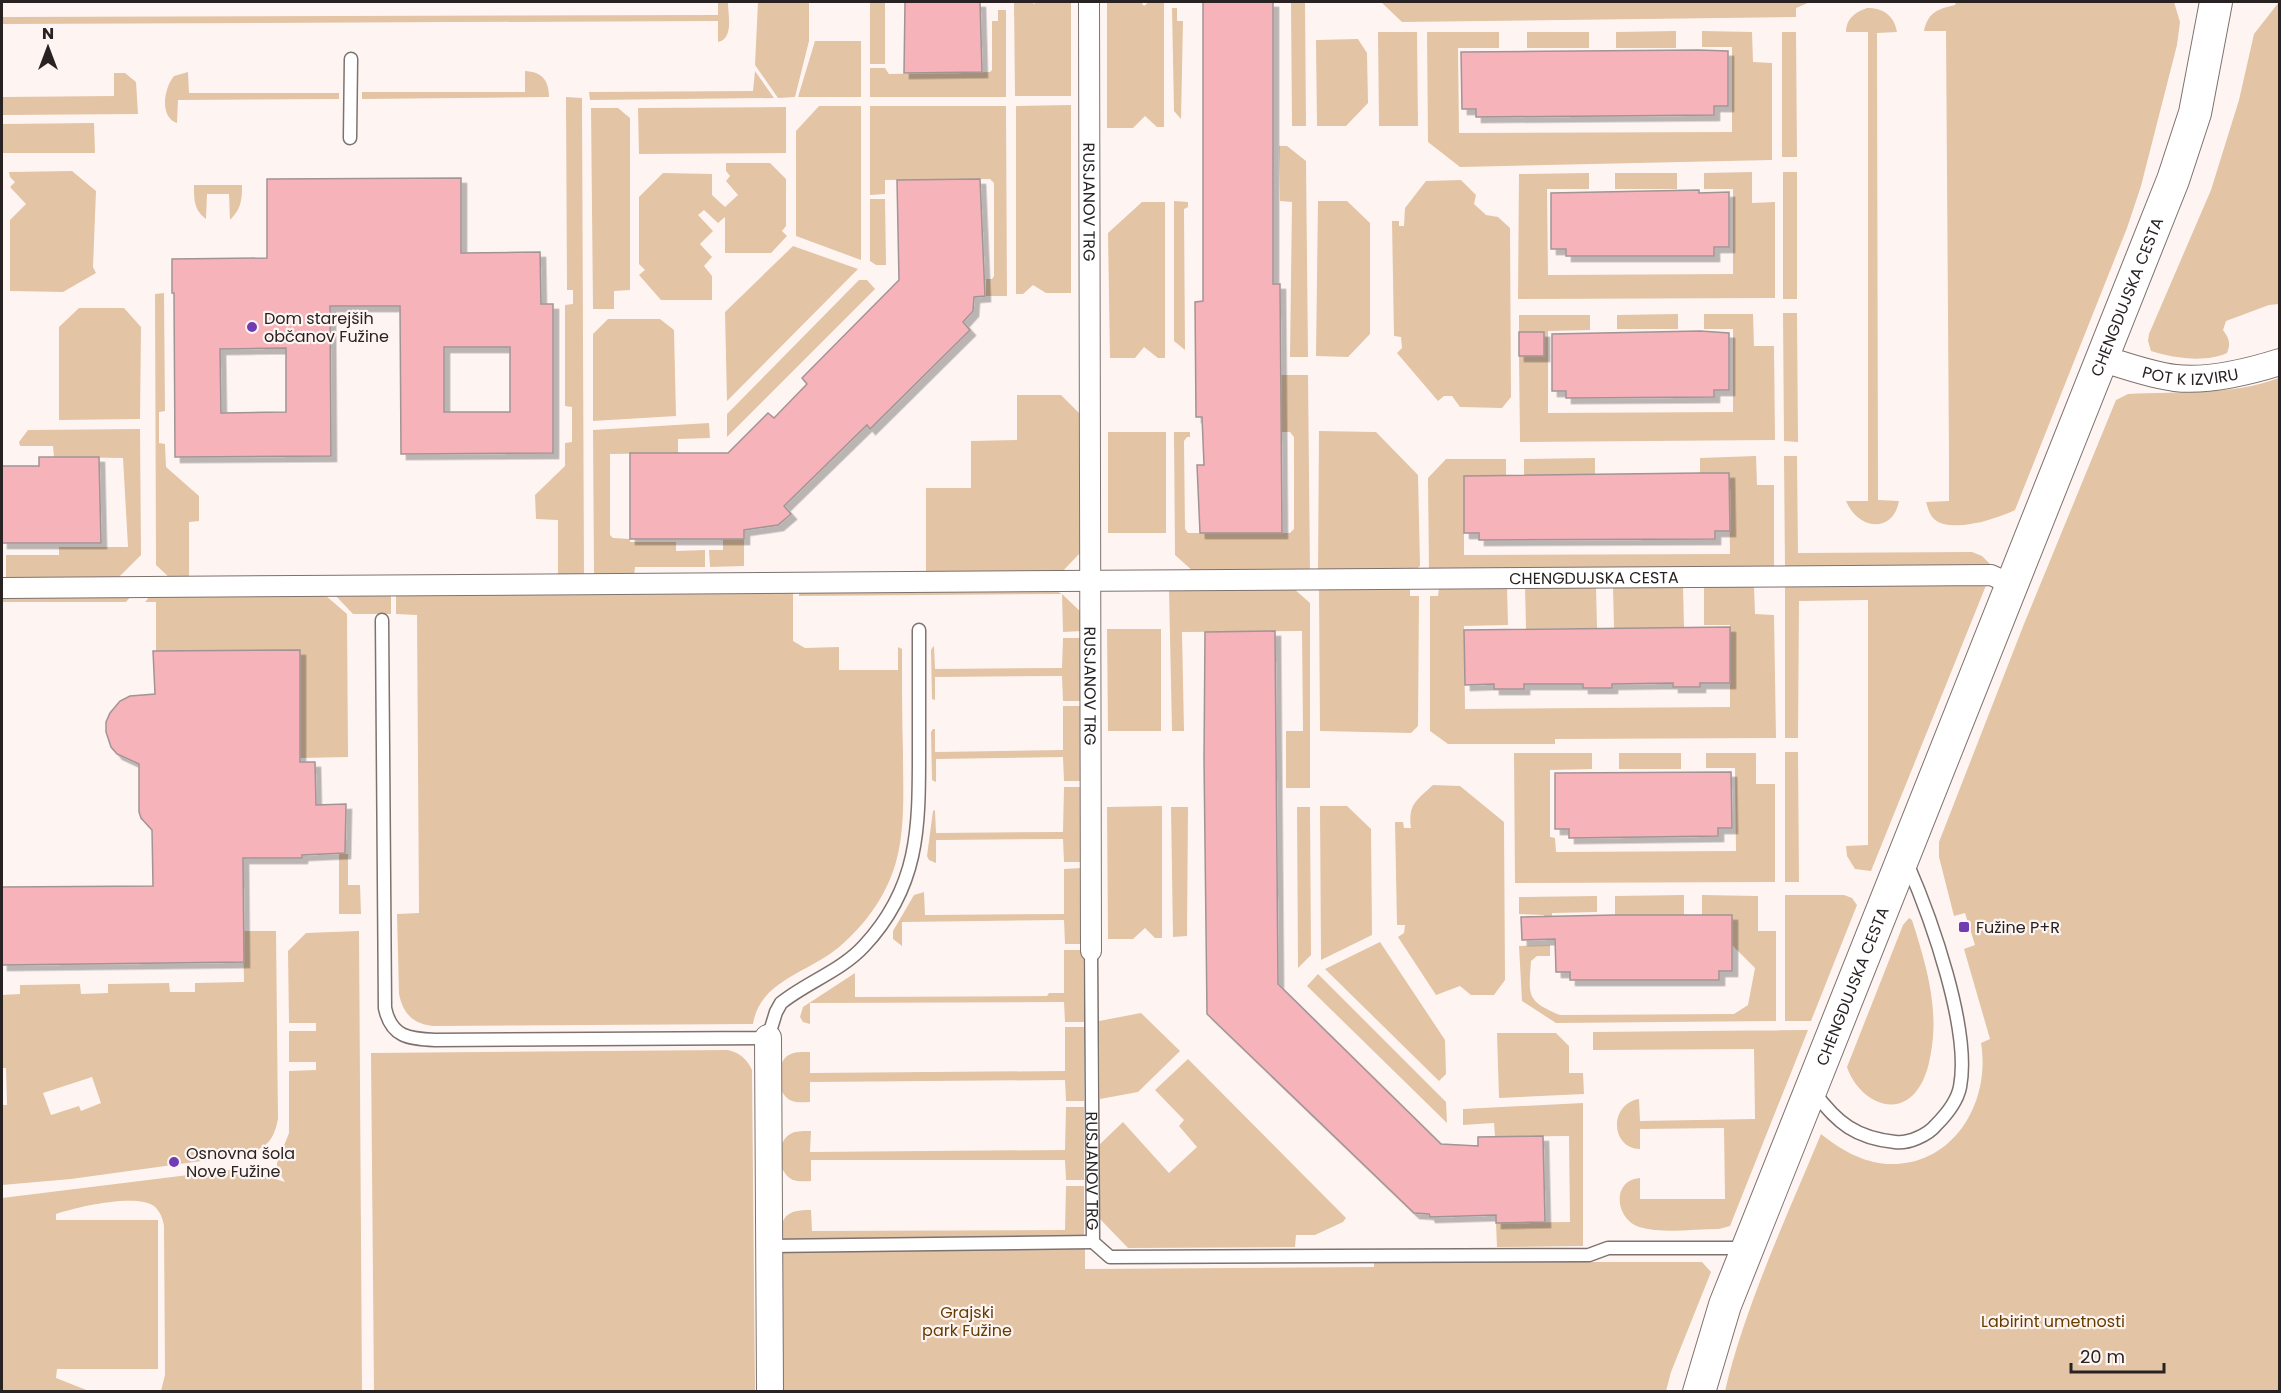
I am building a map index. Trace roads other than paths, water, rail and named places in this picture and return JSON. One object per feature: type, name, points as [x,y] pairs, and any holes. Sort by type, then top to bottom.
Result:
[{"type":"street","name":"RUSJANOV TRG","points":[[1089,2],[1091,951]]},
{"type":"street","name":"CHENGDUJSKA CESTA","points":[[1698,1392],[1725,1305],[2103,359],[2184,148],[2202,79],[2216,2]]},
{"type":"street","name":"POT K IZVIRU","points":[[2103,359],[2148,373],[2177,378],[2233,374],[2280,362]]},
{"type":"street","name":"CHENGDUJSKA CESTA","points":[[1090,580],[1991,575],[2013,585]]},
{"type":"street","points":[[2,588],[1090,580]]},
{"type":"street","points":[[768,1038],[770,1392]]},
{"type":"lane","points":[[350,138],[351,59]]},
{"type":"lane","points":[[382,620],[385,1008],[393,1029],[409,1037],[435,1040],[768,1038],[781,1003],[850,960],[864,946],[895,903],[908,876],[918,827],[919,630]]},
{"type":"lane","points":[[1811,1089],[1827,1110],[1848,1128],[1878,1140],[1900,1143],[1933,1129],[1948,1112],[1960,1090],[1961,1045],[1953,998],[1927,914],[1904,856]]},
{"type":"lane","name":"RUSJANOV TRG","points":[[1091,951],[1093,1242],[1110,1257],[1589,1255],[1608,1248],[1748,1248]]},
{"type":"lane","points":[[769,1245],[1093,1242]]},
{"type":"place","name":"Dom starejših občanov Fužine","points":[[252,327]]},
{"type":"place","name":"Fužine P+R","points":[[1964,927]]},
{"type":"place","name":"Osnovna šola Nove Fužine","points":[[174,1162]]},
{"type":"park label","name":"Grajski park Fužine","points":[[967,1321]]},
{"type":"park label","name":"Labirint umetnosti","points":[[2053,1321]]}]
